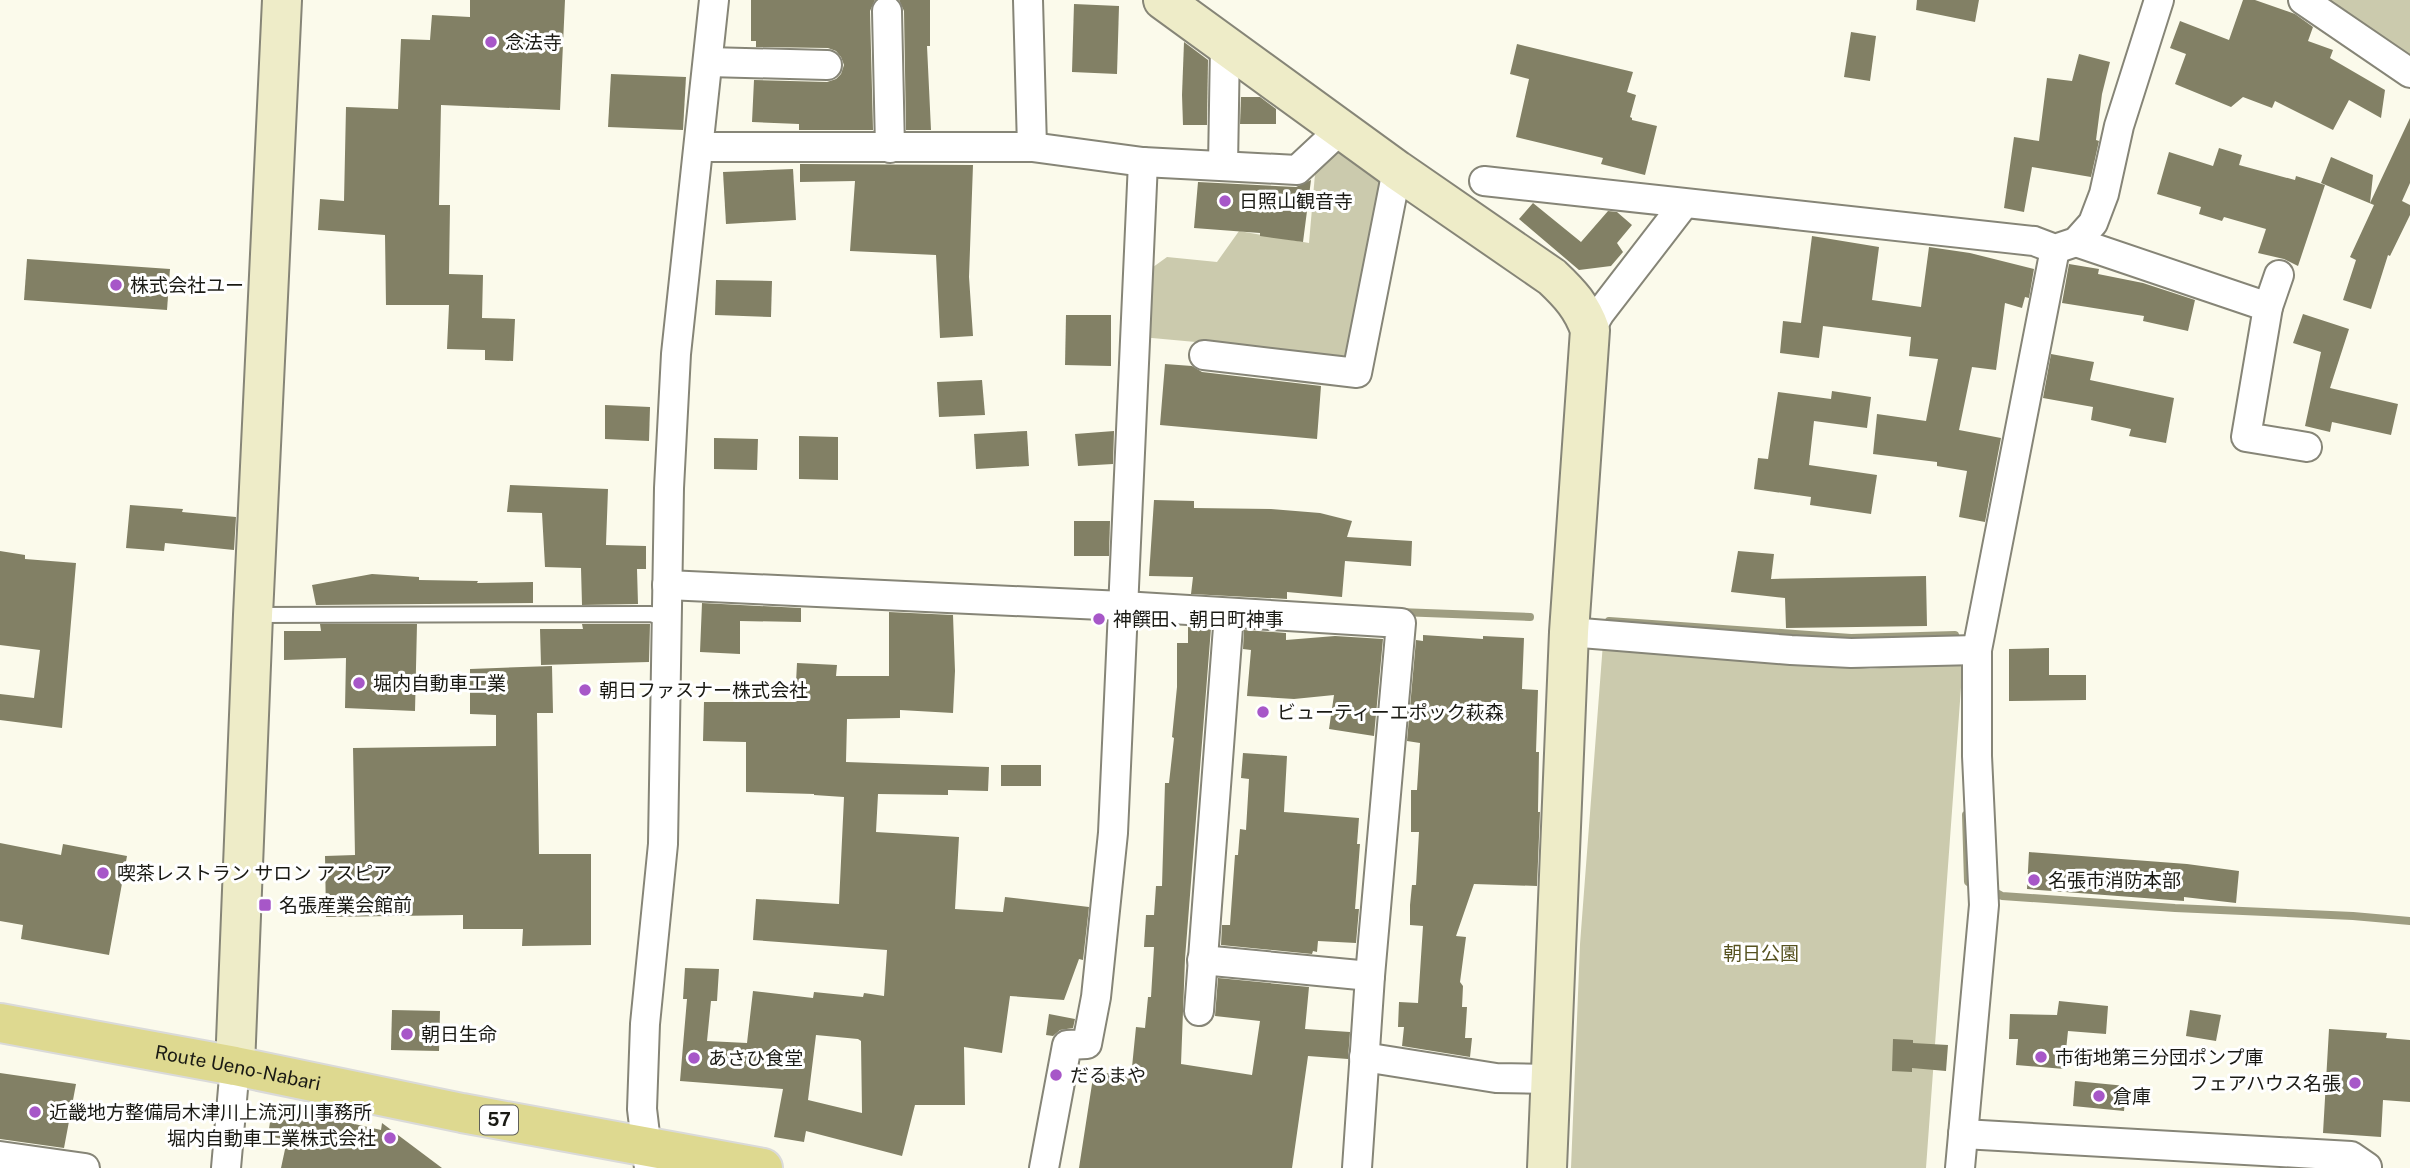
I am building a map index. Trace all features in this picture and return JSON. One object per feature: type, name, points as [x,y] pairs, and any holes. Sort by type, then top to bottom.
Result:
[{"type":"main road","name":"Route Ueno-Nabari","points":[[0,1023],[235,1066],[461,1113],[648,1157],[763,1168]]},
{"type":"street","points":[[226,1168],[235,1066],[282,0]]},
{"type":"street","points":[[648,1157],[642,1109],[645,1024],[663,844],[669,488],[676,354],[715,0]]},
{"type":"street","points":[[1028,0],[1032,147]]},
{"type":"street","points":[[1163,0],[1397,170],[1552,277],[1574,297],[1585,314],[1590,330],[1569,632],[1547,1168]]},
{"type":"street","points":[[1960,1168],[1983,889],[1977,756],[1966,650],[2065,246],[2093,223],[2104,194],[2119,126],[2159,0]]},
{"type":"street","points":[[2303,0],[2410,73]]},
{"type":"street","points":[[887,11],[890,148]]},
{"type":"street","points":[[1223,166],[1225,45]]},
{"type":"street","points":[[708,62],[827,65]]},
{"type":"street","points":[[700,147],[1032,147],[1143,162],[1297,170],[1341,129]]},
{"type":"street","points":[[1044,1168],[1066,1045],[1087,1044],[1097,997],[1113,833],[1143,162]]},
{"type":"street","points":[[1204,355],[1357,373],[1397,170]]},
{"type":"street","points":[[1484,181],[2034,241],[2065,246],[2268,307]]},
{"type":"street","points":[[1590,330],[1600,313],[1684,204]]},
{"type":"street","points":[[2279,275],[2268,307],[2246,437],[2307,447]]},
{"type":"street","points":[[667,585],[1123,606],[1401,623],[1370,976],[1357,1168]]},
{"type":"street","points":[[1199,1011],[1229,614]]},
{"type":"street","points":[[1569,632],[1851,653],[1966,650]]},
{"type":"street","points":[[1202,960],[1370,976]]},
{"type":"street","points":[[1364,1057],[1496,1078],[1552,1079]]},
{"type":"street","points":[[1963,1134],[2351,1156],[2367,1167]]},
{"type":"street","points":[[0,1156],[85,1168]]},
{"type":"lane","points":[[253,615],[651,614],[666,619]]},
{"type":"green space","points":[[2322,0],[2410,0],[2410,58]]},
{"type":"green space","points":[[1348,140],[1388,173],[1347,356],[1141,337],[1149,270],[1167,257],[1217,262],[1239,231],[1309,243],[1315,174]]},
{"type":"green space","name":"朝日公園","points":[[1603,643],[1870,669],[1963,660],[1926,1168],[1571,1168],[1580,944]]},
{"type":"building","points":[[470,0],[565,0],[560,110],[441,105],[439,205],[450,205],[449,274],[483,275],[482,318],[515,319],[513,361],[485,360],[485,350],[447,349],[449,305],[386,305],[385,235],[318,230],[320,199],[344,201],[346,107],[398,109],[401,39],[430,40],[432,15],[470,17]]},
{"type":"building","points":[[751,0],[875,0],[870,11],[873,130],[799,130],[799,124],[752,122],[754,80],[827,82],[841,74],[844,65],[836,51],[828,48],[756,47],[756,41],[751,41]]},
{"type":"building","points":[[899,0],[930,0],[930,46],[927,46],[931,130],[906,130],[904,11]]},
{"type":"building","points":[[1917,0],[1979,0],[1975,22],[1916,10]]},
{"type":"building","points":[[2243,0],[2255,0],[2295,14],[2313,27],[2308,41],[2333,50],[2330,58],[2385,90],[2381,118],[2349,100],[2333,130],[2275,101],[2272,108],[2243,97],[2231,107],[2175,84],[2186,54],[2170,48],[2180,21],[2229,40]]},
{"type":"building","points":[[1074,4],[1119,6],[1117,74],[1072,72]]},
{"type":"building","points":[[1851,32],[1876,36],[1870,81],[1844,77]]},
{"type":"building","points":[[1184,42],[1208,60],[1207,125],[1183,125]]},
{"type":"building","points":[[1517,44],[1633,72],[1627,92],[1636,95],[1630,117],[1632,120],[1657,126],[1645,175],[1601,164],[1603,158],[1516,137],[1529,79],[1510,74]]},
{"type":"building","points":[[2079,54],[2110,62],[2102,94],[2096,140],[2099,141],[2091,177],[2032,167],[2024,212],[2004,208],[2014,137],[2039,141],[2047,78],[2072,81]]},
{"type":"building","points":[[611,74],[686,77],[683,130],[608,127]]},
{"type":"building","points":[[1241,97],[1260,97],[1276,109],[1276,124],[1240,124]]},
{"type":"building","points":[[2410,118],[2410,183],[2402,201],[2410,205],[2410,215],[2390,256],[2388,255],[2371,309],[2343,300],[2356,260],[2350,257],[2374,205],[2321,183],[2331,157],[2373,175],[2370,203]]},
{"type":"building","points":[[2219,148],[2242,155],[2239,165],[2295,180],[2296,176],[2325,185],[2298,266],[2284,259],[2258,253],[2266,229],[2224,217],[2222,221],[2199,214],[2201,207],[2157,194],[2169,152],[2213,166]]},
{"type":"building","points":[[800,164],[973,165],[969,277],[973,336],[940,338],[936,255],[850,251],[855,181],[800,182]]},
{"type":"building","points":[[793,169],[796,220],[726,224],[723,172]]},
{"type":"building","points":[[1311,180],[1303,242],[1260,236],[1260,233],[1194,228],[1198,182],[1296,187]]},
{"type":"building","points":[[1533,203],[1581,242],[1608,211],[1617,212],[1632,225],[1617,243],[1623,252],[1611,266],[1579,270],[1519,219]]},
{"type":"building","points":[[1812,236],[1879,247],[1872,300],[1921,307],[1929,247],[1970,253],[2034,269],[2029,298],[2025,297],[2022,308],[2005,303],[1996,370],[1972,367],[1959,430],[2001,438],[1985,522],[1959,517],[1967,471],[1937,466],[1937,462],[1873,454],[1877,414],[1926,421],[1938,359],[1909,356],[1911,337],[1823,326],[1819,358],[1780,353],[1783,321],[1801,323]]},
{"type":"building","points":[[27,259],[170,269],[167,310],[24,300]]},
{"type":"building","points":[[2069,264],[2099,269],[2098,274],[2143,283],[2195,300],[2188,331],[2143,321],[2144,316],[2062,303]]},
{"type":"building","points":[[716,280],[772,281],[771,317],[715,315]]},
{"type":"building","points":[[2303,314],[2349,329],[2330,388],[2398,404],[2391,435],[2332,422],[2330,432],[2305,426],[2321,352],[2293,343]]},
{"type":"building","points":[[1066,315],[1111,315],[1111,366],[1065,365]]},
{"type":"building","points":[[2051,354],[2094,362],[2090,380],[2174,398],[2166,443],[2129,436],[2131,429],[2091,420],[2093,407],[2043,398]]},
{"type":"building","points":[[1165,364],[1192,366],[1202,372],[1321,386],[1317,439],[1160,425]]},
{"type":"building","points":[[982,380],[985,415],[939,417],[937,382]]},
{"type":"building","points":[[1832,391],[1871,397],[1867,428],[1814,421],[1809,465],[1877,475],[1871,514],[1810,505],[1811,497],[1754,489],[1758,458],[1768,459],[1778,392],[1831,399]]},
{"type":"building","points":[[605,405],[650,407],[649,441],[605,439]]},
{"type":"building","points":[[1027,431],[1029,466],[976,469],[974,434]]},
{"type":"building","points":[[1114,431],[1113,464],[1078,466],[1075,434]]},
{"type":"building","points":[[799,436],[838,437],[838,480],[799,479]]},
{"type":"building","points":[[714,438],[758,439],[757,470],[714,469]]},
{"type":"building","points":[[510,485],[608,489],[606,545],[646,546],[646,569],[637,569],[638,604],[582,605],[581,568],[545,567],[542,513],[507,512]]},
{"type":"building","points":[[1154,500],[1194,501],[1194,508],[1320,513],[1352,521],[1347,537],[1412,541],[1411,566],[1345,561],[1342,597],[1287,592],[1287,599],[1191,594],[1193,577],[1149,576]]},
{"type":"building","points":[[130,505],[236,517],[234,550],[165,543],[164,551],[126,548]]},
{"type":"building","points":[[1074,521],[1110,521],[1109,556],[1074,556]]},
{"type":"building","points":[[0,551],[25,555],[25,559],[76,563],[62,728],[0,720],[0,694],[34,698],[40,650],[0,645]]},
{"type":"building","points":[[1738,551],[1774,554],[1771,579],[1926,576],[1927,626],[1786,628],[1785,598],[1731,592]]},
{"type":"building","points":[[372,574],[419,577],[419,580],[478,581],[477,583],[533,582],[533,603],[316,605],[312,585]]},
{"type":"building","points":[[702,603],[801,608],[801,622],[740,621],[740,654],[700,652]]},
{"type":"building","points":[[889,612],[953,615],[953,713],[900,710],[900,718],[847,719],[846,762],[989,767],[988,791],[948,790],[948,795],[878,794],[876,832],[959,837],[955,909],[1003,912],[1005,897],[1089,907],[1083,960],[1079,959],[1064,1000],[1010,996],[1002,1053],[964,1047],[965,1105],[915,1105],[902,1156],[806,1131],[804,1142],[774,1137],[783,1089],[680,1081],[687,999],[683,999],[685,968],[719,969],[717,1001],[711,1001],[707,1041],[747,1043],[753,991],[813,998],[814,992],[863,997],[864,993],[884,996],[887,950],[753,940],[756,899],[839,904],[844,797],[746,792],[746,742],[703,741],[704,702],[795,702],[797,663],[837,665],[836,676],[889,676]],"holes":[[[816,1035],[861,1041],[862,1113],[808,1100]]]},
{"type":"building","points":[[320,624],[417,624],[415,711],[345,708],[346,658],[284,660],[284,631],[321,631]]},
{"type":"building","points":[[582,624],[650,624],[649,662],[541,665],[540,629],[583,629]]},
{"type":"building","points":[[1188,627],[1211,628],[1185,959],[1181,1064],[1252,1075],[1260,1021],[1215,1016],[1218,978],[1309,987],[1305,1029],[1350,1032],[1348,1059],[1308,1056],[1292,1168],[1079,1168],[1094,1071],[1131,1077],[1136,1027],[1145,1028],[1148,997],[1151,997],[1154,947],[1144,947],[1146,915],[1154,915],[1156,886],[1162,886],[1165,783],[1169,783],[1174,738],[1177,643],[1188,643]]},
{"type":"building","points":[[1244,630],[1286,633],[1286,640],[1335,636],[1383,639],[1374,736],[1329,729],[1334,695],[1294,699],[1247,696],[1251,650],[1243,649]]},
{"type":"building","points":[[1423,635],[1483,639],[1483,636],[1524,638],[1522,689],[1538,690],[1536,752],[1539,752],[1540,812],[1537,886],[1474,884],[1456,936],[1466,937],[1460,982],[1463,986],[1462,1007],[1467,1007],[1465,1038],[1472,1038],[1470,1057],[1402,1046],[1404,1027],[1398,1027],[1399,1002],[1418,1003],[1423,926],[1410,925],[1412,885],[1416,885],[1419,832],[1411,832],[1411,790],[1417,790],[1420,743],[1407,741],[1416,640],[1423,641]]},
{"type":"building","points":[[2049,648],[2049,675],[2086,675],[2086,700],[2009,701],[2009,649]]},
{"type":"building","points":[[552,666],[553,713],[537,713],[539,854],[591,854],[591,945],[522,946],[523,929],[463,929],[463,915],[326,917],[325,856],[355,855],[353,748],[496,746],[496,715],[470,714],[470,669]]},
{"type":"building","points":[[1243,753],[1287,756],[1284,812],[1359,818],[1357,844],[1360,844],[1355,909],[1359,909],[1356,943],[1318,941],[1317,952],[1313,951],[1312,954],[1221,945],[1222,925],[1230,925],[1235,855],[1238,855],[1240,829],[1246,830],[1249,779],[1241,778]]},
{"type":"building","points":[[1001,765],[1041,765],[1041,786],[1001,786]]},
{"type":"building","points":[[0,843],[61,855],[63,844],[127,856],[109,955],[21,939],[23,925],[0,921]]},
{"type":"building","points":[[2029,852],[2187,864],[2239,871],[2236,903],[2184,897],[2184,901],[2027,889]]},
{"type":"building","points":[[2059,1001],[2108,1006],[2106,1034],[2068,1031],[2064,1069],[2016,1065],[2018,1039],[2009,1039],[2010,1014],[2057,1015]]},
{"type":"building","points":[[392,1010],[440,1011],[439,1051],[391,1050]]},
{"type":"building","points":[[2190,1010],[2221,1015],[2216,1041],[2186,1036]]},
{"type":"building","points":[[1049,1014],[1075,1019],[1073,1028],[1060,1030],[1053,1036],[1046,1035]]},
{"type":"building","name":"フェアハウス名張","points":[[2329,1029],[2387,1033],[2386,1038],[2410,1040],[2410,1102],[2383,1100],[2381,1137],[2323,1133]]},
{"type":"building","points":[[1893,1039],[1948,1045],[1946,1071],[1912,1068],[1912,1072],[1892,1071]]},
{"type":"building","name":"近畿地方整備局木津川上流河川事務所","points":[[0,1073],[76,1084],[64,1148],[0,1139]]},
{"type":"building","name":"倉庫","points":[[2075,1081],[2126,1086],[2124,1111],[2073,1106]]},
{"type":"building","points":[[288,1109],[381,1130],[382,1123],[442,1168],[281,1168],[287,1140],[268,1136],[270,1122]]},
{"type":"waterway","points":[[1399,612],[1530,617]]},
{"type":"waterway","points":[[1609,621],[1851,638],[1955,635],[1958,645]]},
{"type":"waterway","points":[[1966,815],[1968,882],[1978,886]]},
{"type":"waterway","points":[[1991,890],[2002,896],[2410,921]]},
{"type":"place","name":"念法寺","points":[[491,42]]},
{"type":"place","name":"日照山観音寺","points":[[1225,201]]},
{"type":"place","name":"株式会社ユー","points":[[116,285]]},
{"type":"place","name":"神饌田、朝日町神事","points":[[1099,619]]},
{"type":"place","name":"堀内自動車工業","points":[[359,683]]},
{"type":"place","name":"朝日ファスナー株式会社","points":[[585,690]]},
{"type":"place","name":"ビューティーエポック萩森","points":[[1263,712]]},
{"type":"place","name":"喫茶レストラン サロン アスピア","points":[[103,873]]},
{"type":"place","name":"名張市消防本部","points":[[2034,880]]},
{"type":"place","name":"名張産業会館前","points":[[265,905]]},
{"type":"place","name":"朝日生命","points":[[407,1034]]},
{"type":"place","name":"市街地第三分団ポンプ庫","points":[[2041,1057]]},
{"type":"place","name":"あさひ食堂","points":[[694,1058]]},
{"type":"place","name":"だるまや","points":[[1056,1075]]},
{"type":"place","name":"フェアハウス名張","points":[[2355,1083]]},
{"type":"place","name":"倉庫","points":[[2099,1096]]},
{"type":"place","name":"近畿地方整備局木津川上流河川事務所","points":[[35,1112]]},
{"type":"place","name":"堀内自動車工業株式会社","points":[[390,1138]]}]
